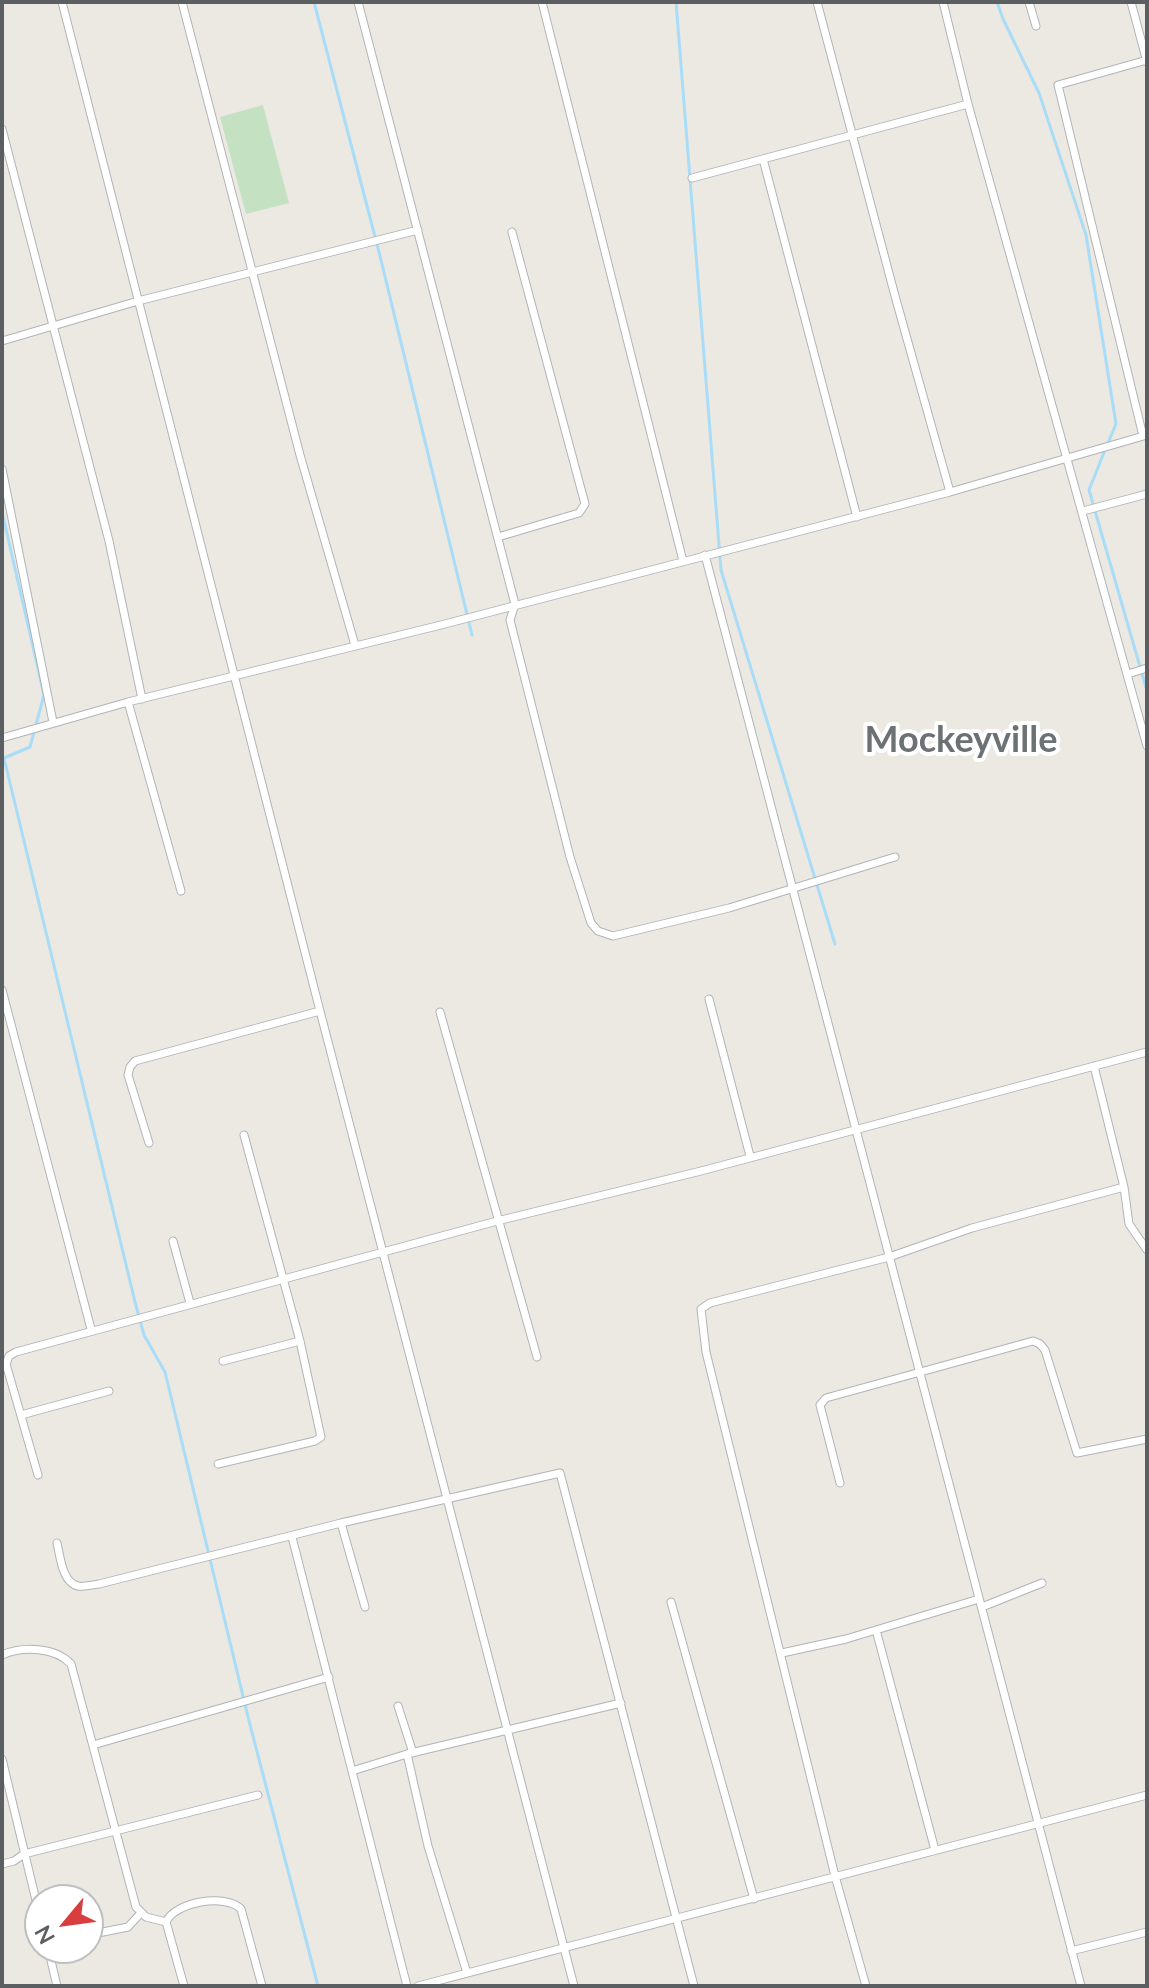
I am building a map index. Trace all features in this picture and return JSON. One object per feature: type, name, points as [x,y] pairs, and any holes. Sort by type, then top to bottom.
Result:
[{"type":"street","points":[[62,2],[505,1730],[574,1986]]},
{"type":"street","points":[[182,2],[300,455],[355,645]]},
{"type":"street","points":[[358,2],[515,604],[510,620],[570,857],[591,923],[598,931],[613,936],[729,908],[895,857]]},
{"type":"street","points":[[542,2],[683,561]]},
{"type":"street","points":[[817,2],[950,492]]},
{"type":"street","points":[[943,2],[968,104],[1147,746]]},
{"type":"street","points":[[1029,2],[1036,26]]},
{"type":"street","points":[[2,738],[128,702],[857,517],[1145,435],[1058,85],[1147,61],[1131,2]]},
{"type":"street","points":[[692,178],[968,104]]},
{"type":"street","points":[[2,129],[109,541],[142,699]]},
{"type":"street","points":[[763,159],[857,517]]},
{"type":"street","points":[[2,341],[138,301],[418,230]]},
{"type":"street","points":[[498,537],[579,513],[585,504],[512,232]]},
{"type":"street","points":[[2,469],[53,722]]},
{"type":"street","points":[[1083,511],[1147,494]]},
{"type":"street","points":[[705,555],[1081,1986]]},
{"type":"street","points":[[1128,674],[1147,668]]},
{"type":"street","points":[[128,702],[181,891]]},
{"type":"street","points":[[2,990],[91,1329]]},
{"type":"street","points":[[709,999],[750,1156]]},
{"type":"street","points":[[149,1143],[128,1075],[135,1061],[320,1011]]},
{"type":"street","points":[[440,1012],[537,1357]]},
{"type":"street","points":[[38,1475],[6,1364],[9,1356],[91,1329],[1147,1052]]},
{"type":"street","points":[[1094,1066],[1124,1187],[1129,1224],[1147,1250]]},
{"type":"street","points":[[218,1464],[321,1437],[300,1341],[244,1135]]},
{"type":"street","points":[[866,1986],[835,1876],[706,1352],[701,1309],[710,1303],[889,1257],[972,1228],[1124,1187]]},
{"type":"street","points":[[173,1241],[190,1303]]},
{"type":"street","points":[[223,1361],[300,1341]]},
{"type":"street","points":[[840,1483],[820,1405],[822,1401],[1033,1341],[1045,1350],[1077,1453],[1147,1439]]},
{"type":"street","points":[[21,1415],[109,1391]]},
{"type":"street","points":[[57,1543],[70,1582],[78,1586],[99,1584],[341,1523],[560,1473],[694,1986]]},
{"type":"street","points":[[341,1523],[365,1607]]},
{"type":"street","points":[[292,1537],[407,1986]]},
{"type":"street","points":[[782,1653],[980,1603],[1042,1583]]},
{"type":"street","points":[[671,1602],[754,1899]]},
{"type":"street","points":[[876,1630],[935,1850]]},
{"type":"street","points":[[2,1655],[12,1651],[52,1650],[71,1664],[114,1833],[140,1914]]},
{"type":"street","points":[[93,1745],[329,1677]]},
{"type":"street","points":[[352,1771],[621,1703]]},
{"type":"street","points":[[398,1706],[428,1846],[467,1973]]},
{"type":"street","points":[[2,1759],[32,1884]]},
{"type":"street","points":[[2,1864],[24,1854],[258,1795]]},
{"type":"street","points":[[418,1986],[1147,1795]]},
{"type":"street","points":[[166,1922],[175,1911],[195,1904],[214,1901],[236,1904],[241,1909],[262,1986]]},
{"type":"street","points":[[140,1914],[166,1922]]},
{"type":"street","points":[[104,1932],[128,1927],[140,1914]]},
{"type":"street","points":[[166,1922],[184,1986]]},
{"type":"street","points":[[1071,1951],[1147,1932]]},
{"type":"street","points":[[52,1964],[57,1986]]},
{"type":"green space","points":[[263,105],[289,203],[246,214],[220,117]]},
{"type":"waterway","points":[[314,2],[380,256],[472,635]]},
{"type":"waterway","points":[[676,2],[721,570],[835,944]]},
{"type":"waterway","points":[[997,2],[1039,93],[1086,235],[1116,424],[1108,443]]},
{"type":"waterway","points":[[1105,450],[1089,490],[1147,691]]},
{"type":"waterway","points":[[2,512],[44,695],[30,747],[4,758],[135,1302],[144,1335],[165,1372],[248,1717],[318,1986]]},
{"type":"district","name":"Mockeyville","points":[[961,740]]}]
